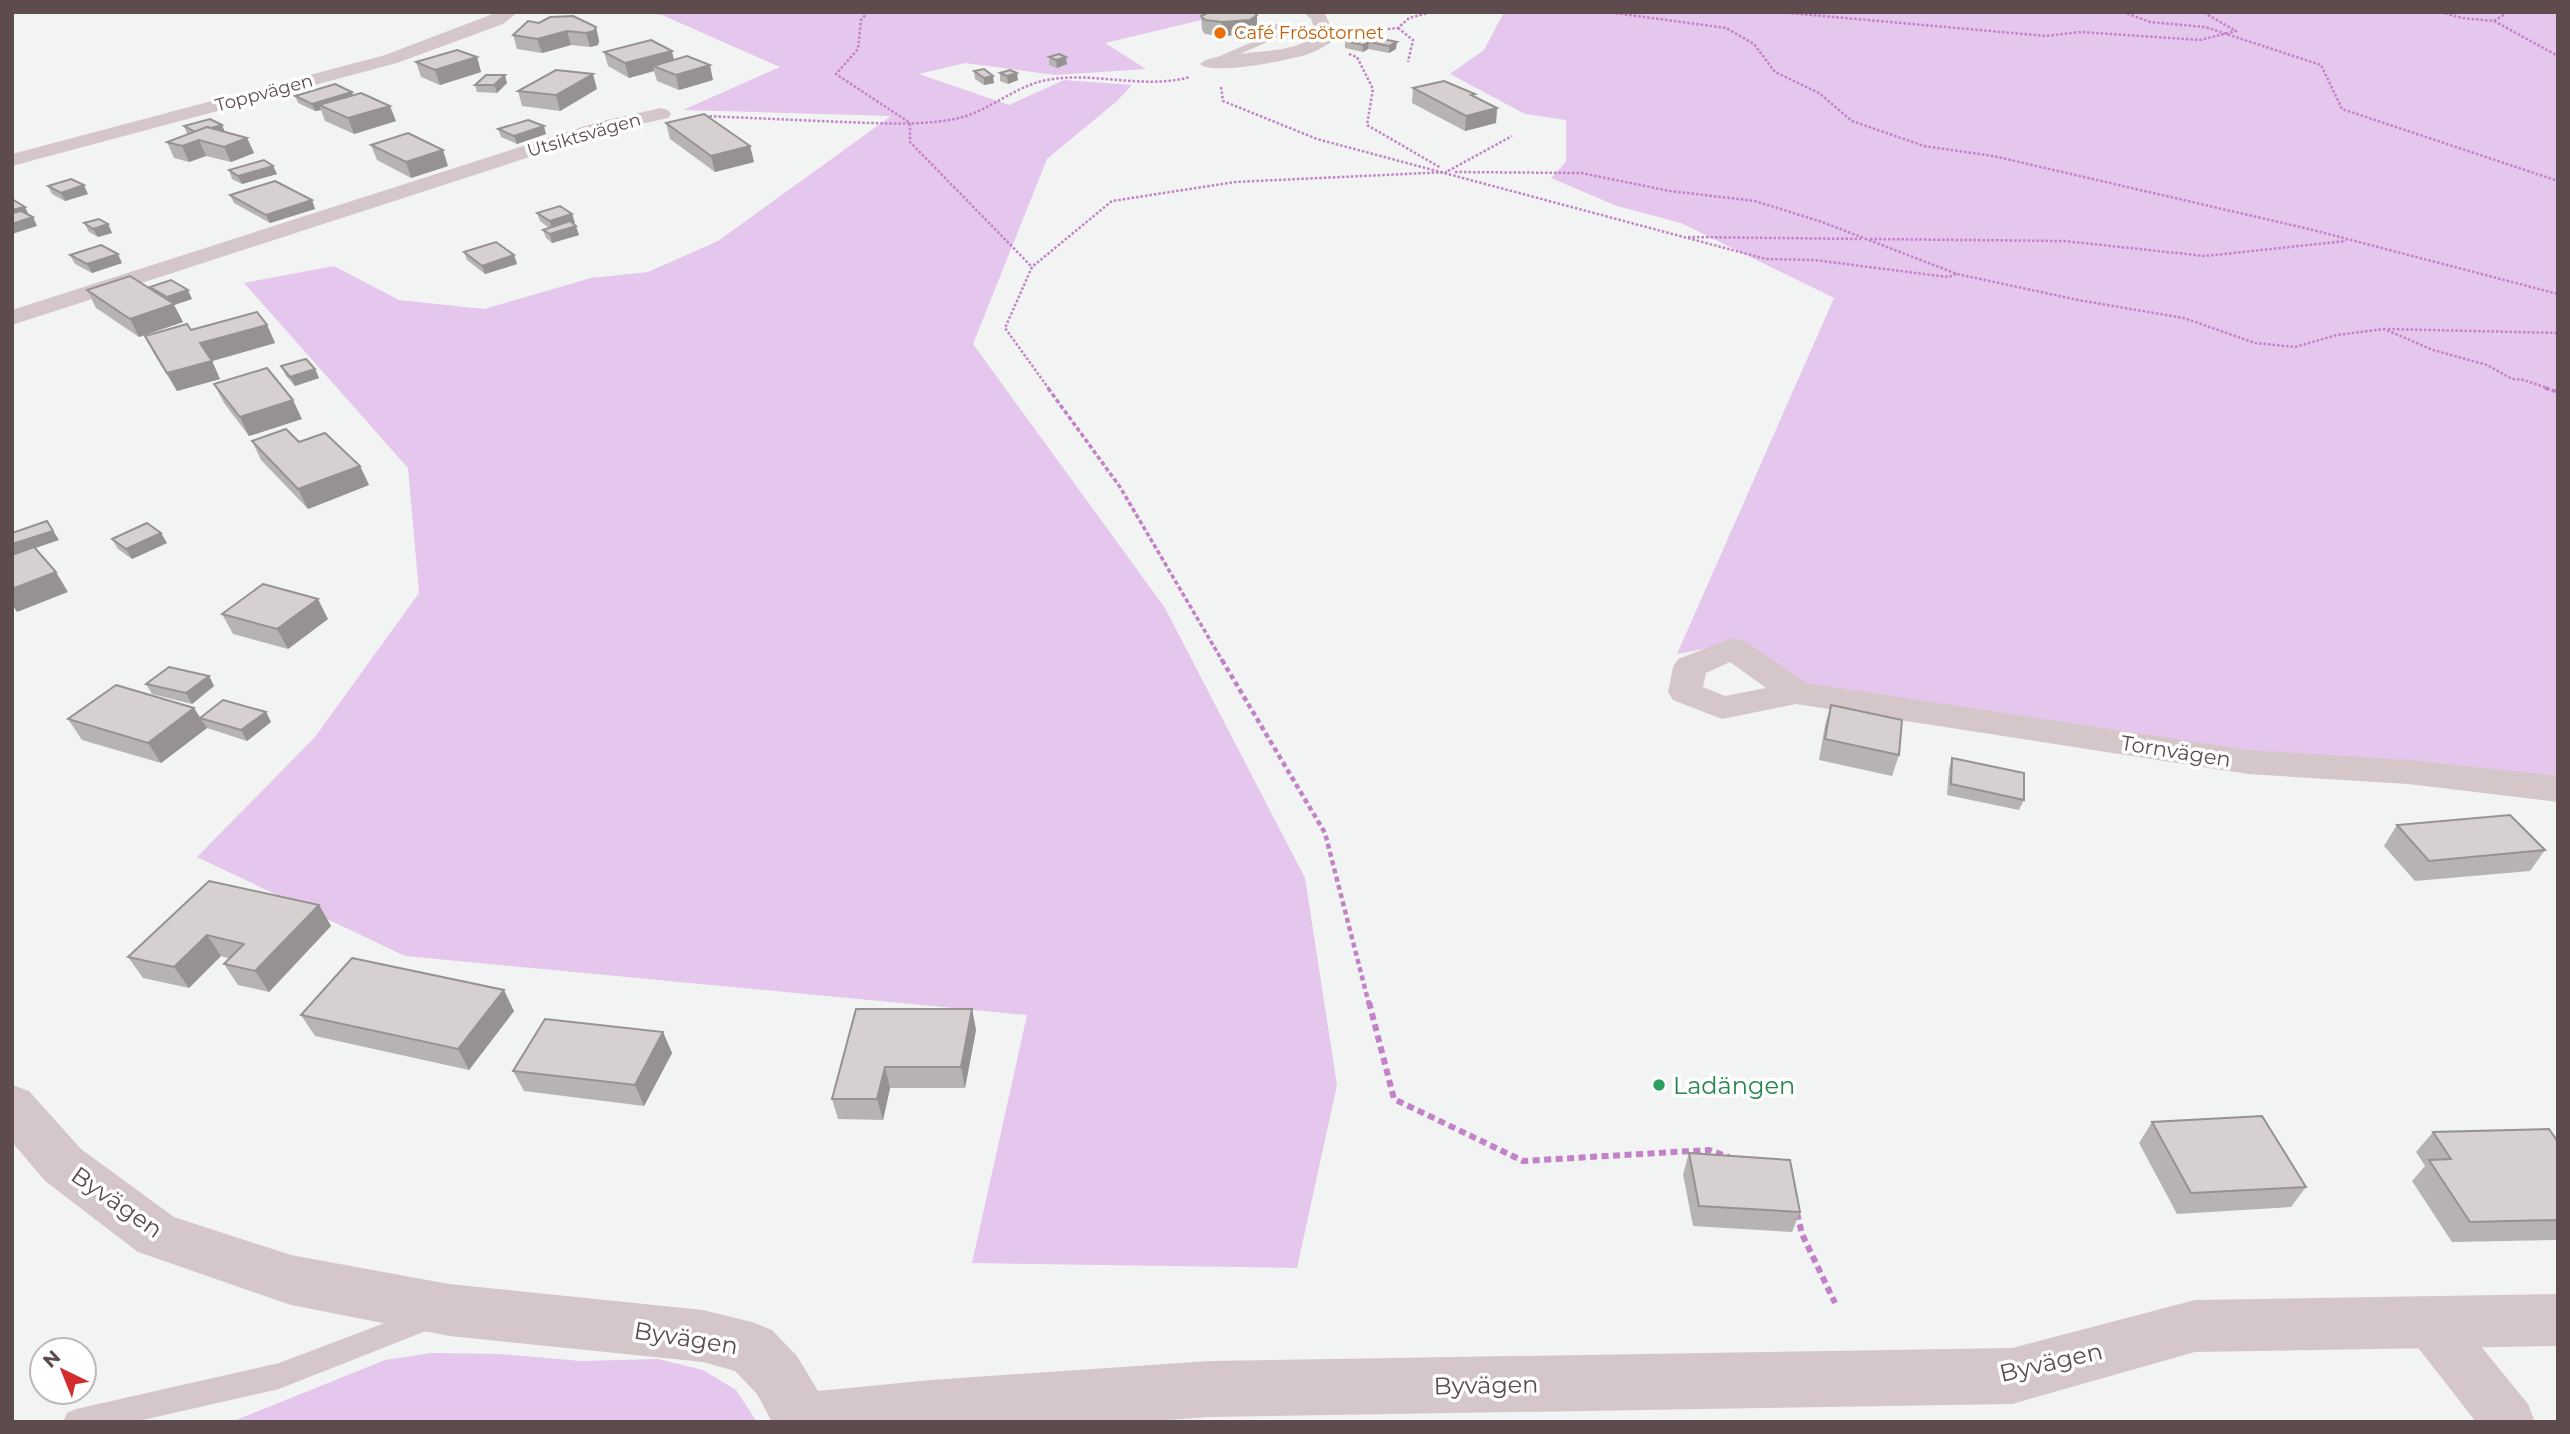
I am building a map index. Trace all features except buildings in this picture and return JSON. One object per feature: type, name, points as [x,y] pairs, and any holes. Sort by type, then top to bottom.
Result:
[{"type":"street","name":"Toppvägen","points":[[12,160],[391,59],[497,20],[510,12]]},
{"type":"street","points":[[1209,64],[1292,52],[1323,40],[1318,16],[1311,12]]},
{"type":"street","name":"Utsiktsvägen","points":[[12,318],[605,126],[661,114]]},
{"type":"street","name":"Tornvägen","points":[[1796,693],[2248,762],[2408,772],[2558,789]]},
{"type":"street","name":"Byvägen","points":[[12,1106],[63,1165],[157,1235],[291,1280],[449,1310],[703,1336],[752,1349],[777,1375],[803,1421],[931,1408],[1209,1389],[2012,1376],[2194,1326],[2558,1320]]},
{"type":"street","points":[[2430,1322],[2509,1422]]},
{"type":"lane","points":[[1209,64],[1283,32],[1287,27],[1262,27]]},
{"type":"lane","name":"Byvägen","points":[[76,1422],[279,1376],[449,1310]]},
{"type":"path","points":[[869,12],[861,20],[858,49],[836,74],[910,123],[910,142],[1032,267]]},
{"type":"path","points":[[1323,40],[1398,28],[1409,18],[1432,12]]},
{"type":"path","points":[[1607,12],[1726,28],[1754,44],[1775,72],[1819,93],[1852,121],[1924,146],[1993,156],[2351,240],[2558,294]]},
{"type":"path","points":[[1778,12],[2046,36],[2081,32],[2200,40],[2229,35],[2236,31],[2203,12]]},
{"type":"path","points":[[2123,12],[2150,22],[2205,27],[2321,65],[2342,108],[2558,181]]},
{"type":"path","points":[[2441,12],[2462,18],[2494,21],[2558,56]]},
{"type":"path","points":[[2494,21],[2508,12]]},
{"type":"path","points":[[1398,28],[1413,40],[1408,62]]},
{"type":"path","points":[[1323,40],[1357,57],[1373,89],[1367,125],[1447,172]]},
{"type":"path","points":[[1209,64],[1219,76],[1223,101],[1317,139],[1766,259],[1814,260],[1948,277],[1957,274]]},
{"type":"path","name":"Utsiktsvägen","points":[[661,114],[910,123],[964,118],[989,110],[999,102],[1045,80],[1078,77],[1135,82],[1181,80],[1193,76],[1209,64]]},
{"type":"path","points":[[1447,172],[1512,136]]},
{"type":"path","points":[[1732,1158],[1709,1150],[1523,1161],[1394,1099],[1325,833],[1120,487],[1005,328],[1032,267],[1112,201],[1235,183],[1447,172],[1581,173],[1670,191],[1755,201],[1957,274],[2078,300],[2184,318],[2255,343],[2295,347],[2337,335],[2384,329],[2558,333]]},
{"type":"path","points":[[1680,236],[2064,241],[2205,256],[2351,240]]},
{"type":"path","points":[[2384,329],[2433,350],[2487,365],[2512,379],[2524,380],[2558,392]]},
{"type":"path","points":[[1795,1201],[1802,1234],[1835,1303]]},
{"type":"shaded area","points":[[641,12],[1235,12],[1105,43],[1146,69],[1055,75],[965,63],[919,74],[1009,105],[1064,80],[1132,85],[1116,102],[1047,159],[973,344],[1165,608],[1305,878],[1337,1085],[1297,1268],[972,1263],[1027,1015],[405,956],[197,857],[315,737],[419,593],[408,468],[244,283],[334,266],[399,300],[484,309],[591,278],[648,272],[718,241],[891,116],[683,110],[780,67],[662,15]]},
{"type":"shaded area","points":[[1504,12],[2558,12],[2558,782],[2248,754],[1802,684],[1738,643],[1677,654],[1834,298],[1681,223],[1617,206],[1551,178],[1566,162],[1566,120],[1525,114],[1450,74],[1484,50]]},
{"type":"shaded area","points":[[432,1353],[498,1354],[581,1361],[658,1359],[703,1370],[736,1390],[757,1422],[231,1422],[385,1360]]},
{"type":"place","name":"Café Frösötornet","points":[[1220,33]]},
{"type":"place","name":"Ladängen","points":[[1659,1085]]}]
